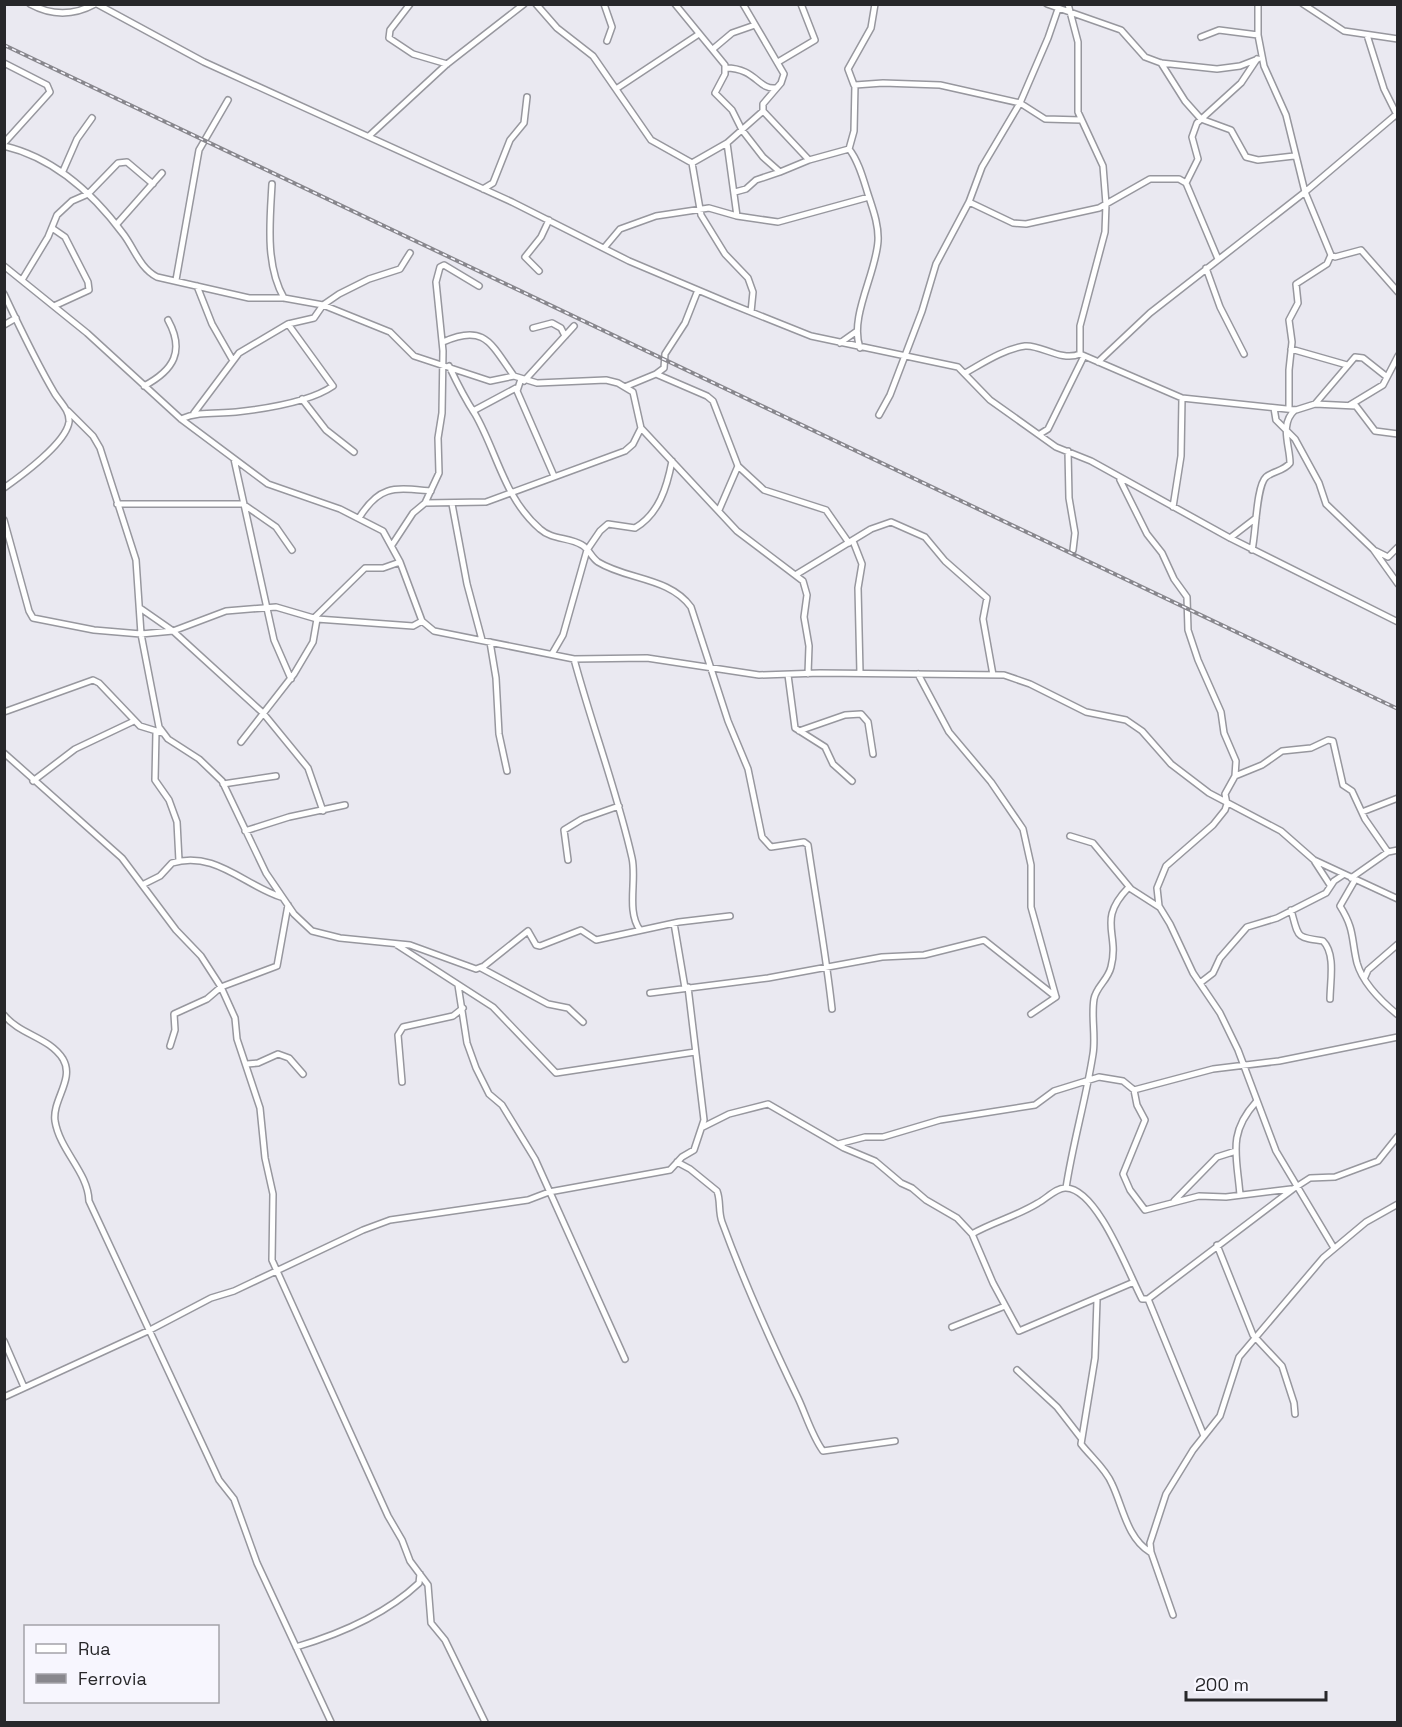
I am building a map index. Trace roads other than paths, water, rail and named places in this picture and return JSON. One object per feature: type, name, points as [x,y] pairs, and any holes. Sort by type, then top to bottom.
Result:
[{"type":"street","points":[[30,4],[46,11],[68,14],[96,4],[204,62],[483,189],[604,248],[796,331],[860,348],[958,367],[990,400],[1056,447],[1105,468],[1120,479],[1252,550],[1398,622]]},
{"type":"street","points":[[410,4],[390,30],[390,38],[413,54],[447,64]]},
{"type":"street","points":[[369,136],[447,64],[524,4]]},
{"type":"street","points":[[536,4],[557,28],[593,56],[651,140],[692,163]]},
{"type":"street","points":[[604,4],[612,27],[608,41]]},
{"type":"street","points":[[743,4],[784,74],[777,88],[763,104],[763,111],[809,159]]},
{"type":"street","points":[[778,62],[815,40],[801,4]]},
{"type":"street","points":[[860,348],[857,331],[878,242],[869,197],[849,149],[855,126],[854,85],[848,69],[871,28],[874,4]]},
{"type":"street","points":[[1047,4],[1072,15],[1121,30],[1145,57],[1161,63],[1217,69],[1240,66],[1259,58]]},
{"type":"street","points":[[1049,442],[1048,429],[1082,355],[1080,326],[1106,232],[1103,166],[1081,120],[1076,91],[1078,42],[1068,4]]},
{"type":"street","points":[[1252,550],[1257,532],[1256,518],[1265,479],[1290,463],[1287,432],[1292,410],[1289,320],[1298,303],[1296,284],[1327,264],[1331,255],[1305,192],[1294,156],[1286,115],[1259,58],[1258,4]]},
{"type":"street","points":[[1303,4],[1344,31],[1398,39]]},
{"type":"street","points":[[674,5],[726,68]]},
{"type":"street","points":[[879,415],[890,395],[922,311],[936,264],[969,202],[982,167],[1020,103],[1058,9]]},
{"type":"street","points":[[712,49],[732,33],[755,25]]},
{"type":"street","points":[[1201,37],[1219,30],[1258,35]]},
{"type":"street","points":[[616,89],[699,34]]},
{"type":"street","points":[[1098,362],[1150,313],[1305,192],[1397,115],[1384,89],[1367,35]]},
{"type":"street","points":[[1186,183],[1197,163],[1192,137],[1194,126],[1241,83],[1259,58]]},
{"type":"street","points":[[4,63],[47,85],[50,92],[4,144],[33,154],[63,171],[116,225],[145,269],[157,277],[249,298],[284,298],[323,305],[390,332],[414,356],[490,381],[514,376]]},
{"type":"street","points":[[1161,63],[1201,119],[1231,130],[1243,154],[1249,158],[1264,160],[1294,156]]},
{"type":"street","points":[[726,68],[744,69],[765,87],[777,88]]},
{"type":"street","points":[[726,68],[715,93],[732,110],[742,130],[762,157],[780,172]]},
{"type":"street","points":[[854,85],[883,83],[940,86],[1020,103],[1045,119],[1081,120]]},
{"type":"street","points":[[483,189],[493,183],[512,136],[524,123],[527,97]]},
{"type":"street","points":[[176,280],[199,150],[228,100]]},
{"type":"street","points":[[692,163],[727,143],[763,111]]},
{"type":"street","points":[[63,171],[69,155],[92,118]]},
{"type":"street","points":[[727,143],[737,216]]},
{"type":"street","points":[[735,192],[746,189],[756,180],[809,159],[849,149]]},
{"type":"street","points":[[22,280],[57,215],[64,207],[87,194],[118,163],[124,161],[153,184]]},
{"type":"street","points":[[692,163],[699,210],[725,254],[748,278],[753,292],[751,312]]},
{"type":"street","points":[[116,225],[162,173]]},
{"type":"street","points":[[969,202],[1020,224],[1106,204],[1150,179],[1179,179],[1186,183],[1218,259]]},
{"type":"street","points":[[272,184],[272,260],[274,277],[284,298]]},
{"type":"street","points":[[604,248],[614,235],[626,226],[656,216],[709,208],[737,216],[778,222],[869,197]]},
{"type":"street","points":[[539,271],[525,257],[541,237],[549,220]]},
{"type":"street","points":[[51,228],[64,237],[88,282],[89,290],[54,306]]},
{"type":"street","points":[[1331,255],[1335,257],[1361,250],[1398,292]]},
{"type":"street","points":[[194,413],[232,359],[288,324],[314,318],[323,305],[369,279],[400,269],[410,253]]},
{"type":"street","points":[[392,544],[413,513],[425,503],[439,473],[443,342],[436,282],[440,267],[444,265],[479,286]]},
{"type":"street","points":[[4,266],[54,306],[181,419],[274,488],[359,518],[383,531],[400,562],[422,621],[434,631],[574,659],[647,658],[759,675],[860,673],[1004,675],[1030,684],[1086,712],[1126,720],[1142,731],[1164,757],[1185,776],[1227,804],[1281,831],[1314,860],[1398,899]]},
{"type":"street","points":[[1206,268],[1220,308],[1244,354]]},
{"type":"street","points":[[197,286],[212,324],[232,359]]},
{"type":"street","points":[[443,342],[468,333],[483,336],[514,376],[522,380],[537,383],[606,380],[627,386],[656,374],[664,368],[665,354],[685,323],[698,290]]},
{"type":"street","points":[[4,294],[44,375],[68,411],[93,436],[100,448],[136,560],[141,634],[159,727],[163,733],[199,759],[223,784],[253,851],[288,905],[304,925],[321,935],[393,942],[423,949],[471,968],[481,968],[548,1004],[563,1006],[583,1022]]},
{"type":"street","points":[[4,325],[16,318]]},
{"type":"street","points":[[144,386],[160,376],[172,362],[176,352],[173,331],[168,320]]},
{"type":"street","points":[[533,328],[552,323],[561,328],[565,336]]},
{"type":"street","points":[[181,419],[194,413],[237,412],[302,399],[327,391],[333,383],[288,324]]},
{"type":"street","points":[[473,411],[516,388],[574,326]]},
{"type":"street","points":[[840,343],[857,331]]},
{"type":"street","points":[[965,373],[994,357],[1026,345],[1067,356],[1082,355],[1182,398],[1292,410],[1315,404],[1350,405],[1358,407],[1375,431],[1398,434]]},
{"type":"street","points":[[1291,349],[1347,365]]},
{"type":"street","points":[[1350,405],[1380,388],[1398,356]]},
{"type":"street","points":[[1315,404],[1353,358],[1361,357],[1387,377]]},
{"type":"street","points":[[449,366],[460,392],[473,411],[511,494],[543,532],[580,544],[597,561],[653,581],[686,600],[696,618],[728,722],[748,769],[755,812],[765,843],[771,847],[799,843],[808,845],[832,1009]]},
{"type":"street","points":[[656,374],[670,378],[713,401],[738,466],[764,490],[826,510],[851,542],[862,564],[858,588],[860,673]]},
{"type":"street","points":[[627,386],[637,404],[641,428],[750,542],[797,574],[806,587],[804,617],[809,646],[808,674]]},
{"type":"street","points":[[516,388],[554,476]]},
{"type":"street","points":[[1173,507],[1181,456],[1182,398]]},
{"type":"street","points":[[302,399],[326,429],[354,452]]},
{"type":"street","points":[[1274,408],[1276,420],[1295,439],[1326,504],[1373,549],[1398,584]]},
{"type":"street","points":[[4,488],[50,449],[68,425],[68,411]]},
{"type":"street","points":[[425,503],[474,504],[511,494],[625,451],[633,444],[641,428]]},
{"type":"street","points":[[1040,434],[1048,429]]},
{"type":"street","points":[[1068,451],[1069,498],[1075,533],[1073,550]]},
{"type":"street","points":[[234,459],[276,648],[291,679]]},
{"type":"street","points":[[552,654],[563,635],[587,550],[600,531],[609,524],[630,529],[650,518],[664,490],[672,461]]},
{"type":"street","points":[[719,510],[738,466]]},
{"type":"street","points":[[1120,479],[1147,534],[1162,553],[1186,597],[1188,630],[1198,660],[1221,712],[1224,733],[1236,761],[1234,776],[1225,794],[1227,804],[1213,825],[1167,866],[1157,888],[1160,908],[1200,983],[1220,1013],[1276,1151],[1294,1187],[1334,1248]]},
{"type":"street","points":[[359,518],[372,499],[389,489],[431,492],[449,503],[482,640]]},
{"type":"street","points":[[117,504],[243,504],[276,527],[292,550]]},
{"type":"street","points":[[1230,538],[1256,518]]},
{"type":"street","points":[[4,520],[29,611],[33,618],[94,630],[141,634],[173,631],[226,611],[267,607],[290,609],[315,618],[413,626],[422,621]]},
{"type":"street","points":[[797,574],[883,523],[891,522],[925,537],[945,561],[987,598],[983,619],[993,675]]},
{"type":"street","points":[[1373,549],[1388,557],[1398,547]]},
{"type":"street","points":[[241,742],[291,679],[313,642],[315,618],[365,568],[383,568],[400,562]]},
{"type":"street","points":[[140,608],[173,631],[263,713],[308,768],[323,811]]},
{"type":"street","points":[[490,642],[496,678],[499,734],[507,771]]},
{"type":"street","points":[[574,659],[633,860],[634,917],[640,930]]},
{"type":"street","points":[[918,674],[949,732],[991,782],[1023,829],[1031,865],[1031,907],[1056,997]]},
{"type":"street","points":[[788,675],[793,723],[799,731],[825,747],[832,764],[852,781]]},
{"type":"street","points":[[4,712],[93,680],[99,683],[134,721],[163,733]]},
{"type":"street","points":[[799,731],[844,715],[861,714],[868,722],[873,754]]},
{"type":"street","points":[[33,781],[75,749],[134,721]]},
{"type":"street","points":[[156,732],[155,780],[175,816],[179,861]]},
{"type":"street","points":[[1234,776],[1262,765],[1282,751],[1311,748],[1331,740],[1335,744],[1343,785],[1352,791],[1362,812],[1388,852]]},
{"type":"street","points":[[4,753],[122,858],[144,884],[171,923],[201,956],[221,987],[235,1018],[237,1039],[260,1108],[265,1158],[273,1194],[271,1254],[277,1271],[388,1516],[431,1592],[431,1623],[444,1637],[485,1722]]},
{"type":"street","points":[[223,784],[276,777]]},
{"type":"street","points":[[1362,812],[1398,798]]},
{"type":"street","points":[[245,831],[289,817],[345,805]]},
{"type":"street","points":[[568,860],[564,830],[582,819],[619,806]]},
{"type":"street","points":[[1070,836],[1093,843],[1129,887],[1160,908]]},
{"type":"street","points":[[1398,850],[1388,852],[1353,879],[1340,906],[1351,925],[1358,964],[1373,992],[1398,1015]]},
{"type":"street","points":[[1314,860],[1330,885]]},
{"type":"street","points":[[144,884],[160,876],[172,863],[179,861],[215,863],[267,892],[282,897]]},
{"type":"street","points":[[1200,983],[1213,973],[1220,958],[1247,927],[1273,920],[1326,893],[1330,885],[1343,875]]},
{"type":"street","points":[[1066,1188],[1073,1142],[1094,1050],[1094,998],[1108,976],[1113,956],[1110,918],[1119,898],[1129,887]]},
{"type":"street","points":[[170,1046],[175,1030],[174,1014],[207,999],[221,987],[277,966],[288,905]]},
{"type":"street","points":[[1291,910],[1300,936],[1308,941],[1323,941],[1328,947],[1331,960],[1330,999]]},
{"type":"street","points":[[481,968],[528,931],[536,945],[540,946],[581,930],[596,940],[674,923],[730,916]]},
{"type":"street","points":[[4,1397],[150,1330],[211,1298],[234,1291],[363,1230],[390,1220],[528,1200],[549,1192],[666,1172],[694,1150],[705,1120],[674,923]]},
{"type":"street","points":[[650,993],[827,969],[882,957],[924,955],[984,940],[1056,997]]},
{"type":"street","points":[[393,942],[493,1007],[556,1073],[695,1052]]},
{"type":"street","points":[[1365,977],[1368,970],[1398,944]]},
{"type":"street","points":[[459,985],[467,1043],[476,1068],[489,1094],[502,1105],[535,1159],[625,1359]]},
{"type":"street","points":[[1031,1014],[1056,997]]},
{"type":"street","points":[[402,1082],[398,1035],[403,1027],[453,1017],[463,1008]]},
{"type":"street","points":[[4,1015],[9,1022],[51,1046],[65,1062],[67,1072],[55,1109],[58,1131],[87,1183],[89,1201],[219,1480],[234,1499],[257,1563],[331,1722]]},
{"type":"street","points":[[1134,1090],[1213,1070],[1398,1037]]},
{"type":"street","points":[[247,1064],[258,1064],[279,1054],[289,1058],[303,1074]]},
{"type":"street","points":[[838,1144],[865,1137],[882,1137],[940,1120],[1035,1105],[1054,1091],[1099,1077],[1123,1081],[1134,1090],[1137,1105],[1145,1120],[1123,1170],[1125,1179],[1145,1210],[1199,1196],[1240,1195],[1294,1187]]},
{"type":"street","points":[[1240,1195],[1236,1151],[1240,1122],[1256,1102]]},
{"type":"street","points":[[703,1127],[729,1114],[768,1104],[838,1144],[875,1161],[901,1183],[951,1214],[972,1234],[1005,1306],[1022,1331],[1134,1282]]},
{"type":"street","points":[[1066,1188],[1082,1196],[1108,1226],[1142,1299],[1148,1299],[1294,1187],[1310,1178],[1335,1177],[1378,1161],[1398,1136]]},
{"type":"street","points":[[1173,1202],[1217,1157],[1236,1151]]},
{"type":"street","points":[[677,1162],[690,1169],[717,1191],[722,1222],[737,1255],[744,1282],[785,1376],[823,1451],[895,1441]]},
{"type":"street","points":[[972,1234],[992,1223],[1026,1210],[1066,1188]]},
{"type":"street","points":[[1173,1615],[1150,1543],[1166,1494],[1222,1411],[1235,1364],[1299,1284],[1334,1248],[1366,1222],[1398,1204]]},
{"type":"street","points":[[1217,1245],[1255,1339],[1280,1362],[1291,1391],[1295,1414]]},
{"type":"street","points":[[1148,1299],[1203,1436]]},
{"type":"street","points":[[1097,1300],[1095,1358],[1081,1438],[1082,1445],[1112,1483],[1116,1498],[1134,1535],[1142,1546],[1151,1552]]},
{"type":"street","points":[[952,1327],[1005,1306]]},
{"type":"street","points":[[4,1341],[24,1387]]},
{"type":"street","points":[[1017,1370],[1057,1407],[1081,1438]]},
{"type":"street","points":[[296,1647],[332,1636],[387,1609],[419,1583],[420,1573]]},
{"type":"railway","points":[[4,45],[1398,709]]}]
